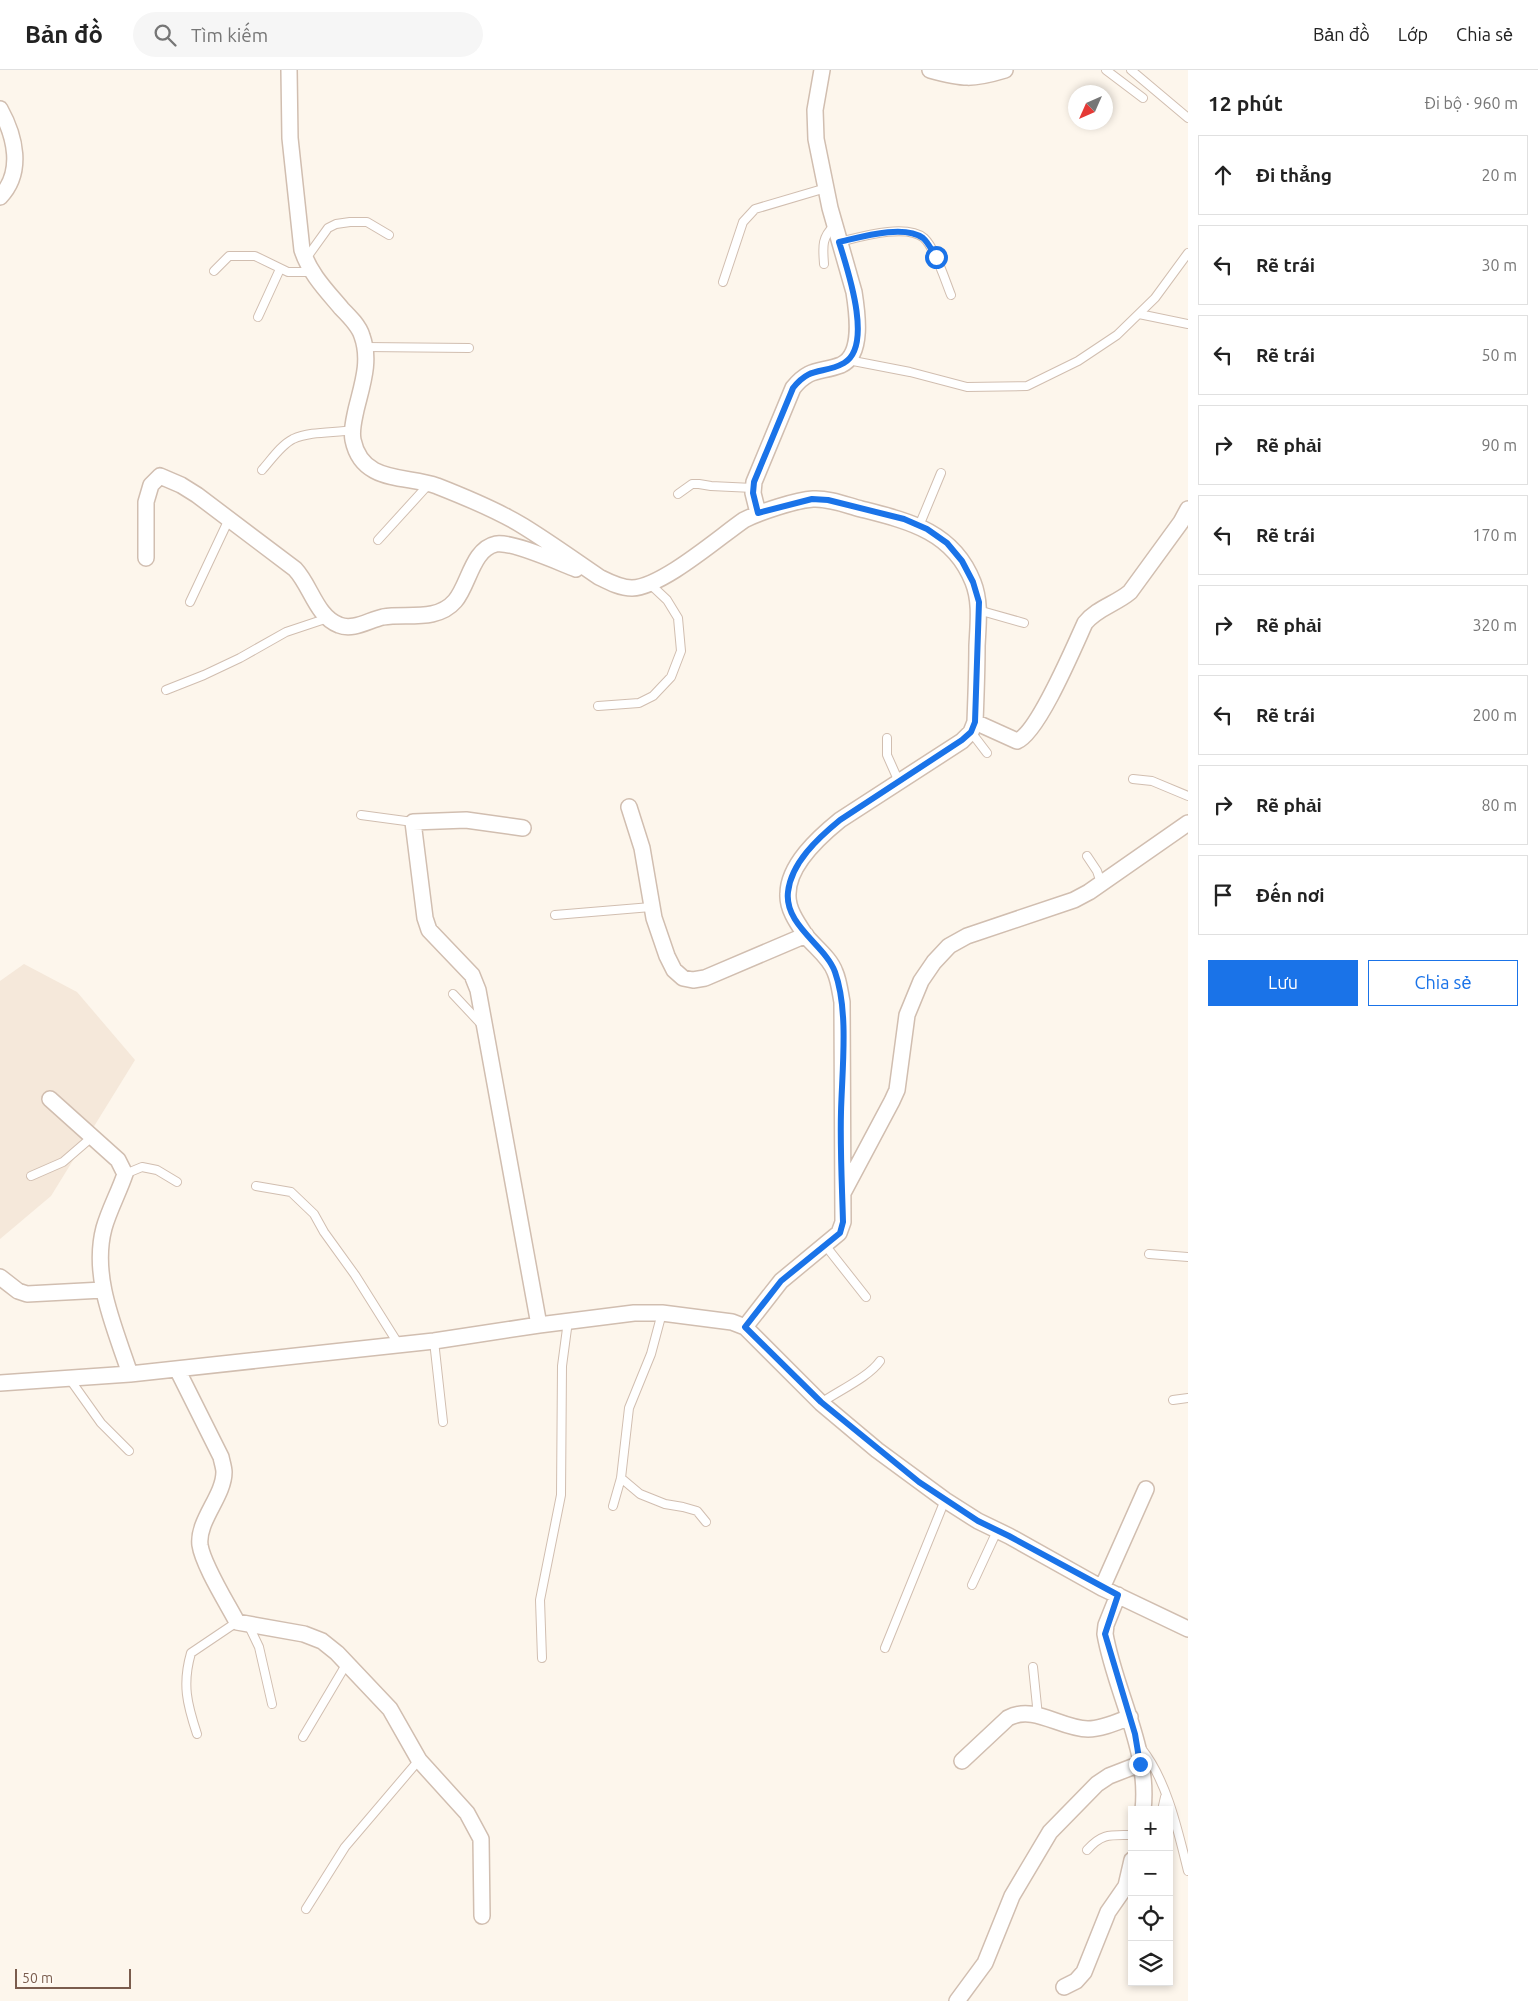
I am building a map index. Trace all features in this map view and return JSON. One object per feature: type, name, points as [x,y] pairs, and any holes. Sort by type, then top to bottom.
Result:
[{"type":"street","points":[[289,70],[290,138],[302,250],[308,266],[361,332],[366,347],[367,362],[353,430],[353,440],[358,454],[370,468],[386,477],[429,484],[509,518],[599,577],[612,584],[631,588],[650,584],[665,576],[744,520],[758,513],[812,499],[828,500],[904,519],[927,529],[947,543],[962,561],[973,582],[979,602],[973,727],[962,740],[840,820],[828,830],[802,859],[792,875],[788,894],[792,914],[835,971],[842,1002],[843,1222],[840,1233],[781,1281],[745,1327]]},
{"type":"street","points":[[758,513],[753,493],[754,482],[793,388],[800,379],[811,372],[841,364],[848,360],[854,353],[856,344],[857,306],[834,226],[815,124],[815,110],[822,70]]},
{"type":"street","points":[[930,70],[968,79],[983,77],[1004,70]]},
{"type":"street","points":[[0,109],[10,128],[15,154],[13,176],[6,191],[0,197]]},
{"type":"street","points":[[146,558],[146,502],[151,485],[160,476],[182,485],[295,569],[304,578],[320,609],[328,618],[340,626],[353,627],[382,618],[425,616],[448,608],[460,595],[479,556],[486,549],[497,544],[510,545],[599,577]]},
{"type":"street","points":[[973,727],[1016,741],[1026,736],[1056,686],[1085,623],[1091,616],[1122,599],[1130,592],[1181,522],[1188,509]]},
{"type":"street","points":[[629,807],[642,848],[651,907],[667,956],[674,970],[683,978],[693,980],[705,978],[806,935]]},
{"type":"street","points":[[523,828],[466,820],[413,822],[425,918],[429,930],[472,975],[478,990],[539,1325]]},
{"type":"street","points":[[842,1194],[892,1101],[896,1090],[907,1015],[921,981],[948,946],[966,936],[1074,900],[1188,823]]},
{"type":"street","points":[[50,1099],[118,1160],[125,1174],[104,1228],[101,1259],[103,1290],[130,1374]]},
{"type":"street","points":[[0,1277],[18,1291],[27,1294],[103,1290]]},
{"type":"street","points":[[0,1383],[130,1374],[399,1345],[634,1313],[662,1314],[732,1322],[745,1327],[821,1402],[877,1450],[945,1500],[997,1531],[1102,1588],[1188,1628]]},
{"type":"street","points":[[178,1369],[221,1457],[224,1472],[222,1485],[202,1530],[200,1544],[204,1557],[242,1623],[304,1634],[322,1641],[390,1709],[419,1760],[467,1813],[481,1839],[482,1916]]},
{"type":"street","points":[[1102,1588],[1146,1489]]},
{"type":"street","points":[[1118,1595],[1105,1634],[1136,1743],[1144,1789],[1143,1806]]},
{"type":"street","points":[[962,1761],[1008,1718],[1017,1713],[1028,1713],[1075,1728],[1088,1729],[1099,1728],[1130,1717]]},
{"type":"street","points":[[957,2001],[985,1963],[1012,1896],[1050,1832],[1097,1784],[1109,1776],[1140,1764]]},
{"type":"street","points":[[1064,1987],[1076,1981],[1084,1972],[1108,1912],[1126,1886],[1128,1877]]},
{"type":"lane","points":[[1004,70],[1010,70]]},
{"type":"lane","points":[[1106,70],[1143,98]]},
{"type":"lane","points":[[1131,70],[1188,118]]},
{"type":"lane","points":[[723,282],[743,222],[755,209],[826,188]]},
{"type":"lane","points":[[214,271],[229,256],[245,255],[255,256],[288,272],[308,266],[320,238],[328,228],[336,224],[367,222],[389,235]]},
{"type":"lane","points":[[824,264],[822,242],[834,226]]},
{"type":"lane","points":[[839,242],[902,231],[924,238],[936,257],[951,295]]},
{"type":"lane","points":[[848,360],[910,372],[967,387],[1027,386],[1078,361],[1117,335],[1155,298],[1188,253]]},
{"type":"lane","points":[[258,318],[280,269]]},
{"type":"lane","points":[[1139,314],[1188,324]]},
{"type":"lane","points":[[366,347],[469,348]]},
{"type":"lane","points":[[262,470],[292,440],[307,435],[353,430]]},
{"type":"lane","points":[[919,526],[941,473]]},
{"type":"lane","points":[[378,540],[429,484]]},
{"type":"lane","points":[[678,494],[692,484],[753,488]]},
{"type":"lane","points":[[190,602],[229,519]]},
{"type":"lane","points":[[598,706],[639,703],[653,696],[671,677],[681,651],[678,618],[667,600],[650,584]]},
{"type":"lane","points":[[978,610],[1024,623]]},
{"type":"lane","points":[[166,690],[240,658],[286,632],[328,618]]},
{"type":"lane","points":[[973,727],[987,753]]},
{"type":"lane","points":[[887,738],[887,755],[898,782]]},
{"type":"lane","points":[[1133,779],[1152,781],[1188,796]]},
{"type":"lane","points":[[361,815],[413,822]]},
{"type":"lane","points":[[1087,856],[1097,871],[1101,883]]},
{"type":"lane","points":[[555,915],[651,907]]},
{"type":"lane","points":[[453,994],[485,1028]]},
{"type":"lane","points":[[31,1176],[63,1162],[92,1137]]},
{"type":"lane","points":[[125,1174],[142,1167],[157,1170],[177,1182]]},
{"type":"lane","points":[[256,1186],[291,1192],[314,1214],[399,1345]]},
{"type":"lane","points":[[825,1245],[866,1297]]},
{"type":"lane","points":[[1149,1254],[1188,1257]]},
{"type":"lane","points":[[613,1506],[621,1478],[629,1408],[651,1354],[662,1314]]},
{"type":"lane","points":[[542,1658],[540,1600],[561,1495],[562,1366],[568,1321]]},
{"type":"lane","points":[[434,1341],[443,1422]]},
{"type":"lane","points":[[821,1402],[864,1376],[877,1366],[880,1361]]},
{"type":"lane","points":[[69,1378],[101,1423],[129,1451]]},
{"type":"lane","points":[[1173,1400],[1188,1398]]},
{"type":"lane","points":[[621,1478],[640,1494],[665,1504],[683,1506],[697,1511],[706,1522]]},
{"type":"lane","points":[[885,1648],[945,1500]]},
{"type":"lane","points":[[972,1585],[997,1531]]},
{"type":"lane","points":[[197,1734],[187,1702],[186,1683],[191,1653],[242,1623],[259,1647],[272,1704]]},
{"type":"lane","points":[[303,1737],[346,1663]]},
{"type":"lane","points":[[1033,1667],[1038,1716]]},
{"type":"lane","points":[[1136,1743],[1147,1756],[1160,1779],[1181,1841],[1188,1871]]},
{"type":"lane","points":[[306,1909],[345,1847],[419,1760]]},
{"type":"lane","points":[[1163,1806],[1165,1795]]},
{"type":"lane","points":[[1087,1850],[1096,1839],[1128,1835]]},
{"type":"shaded area","points":[[24,964],[77,992],[135,1060],[51,1196],[0,1239],[0,981]]},
{"type":"route","points":[[936,257],[924,238],[902,231],[870,235],[839,242],[857,306],[854,353],[841,364],[811,372],[800,379],[793,388],[754,482],[753,493],[758,513],[812,499],[828,500],[904,519],[927,529],[947,543],[962,561],[973,582],[979,602],[975,722],[971,732],[962,740],[840,820],[828,830],[802,859],[792,875],[788,894],[792,914],[835,971],[842,1002],[841,1118],[843,1222],[840,1233],[781,1281],[745,1327],[821,1402],[877,1450],[919,1482],[978,1521],[1118,1595],[1106,1625],[1106,1644],[1135,1734],[1140,1764]]}]
